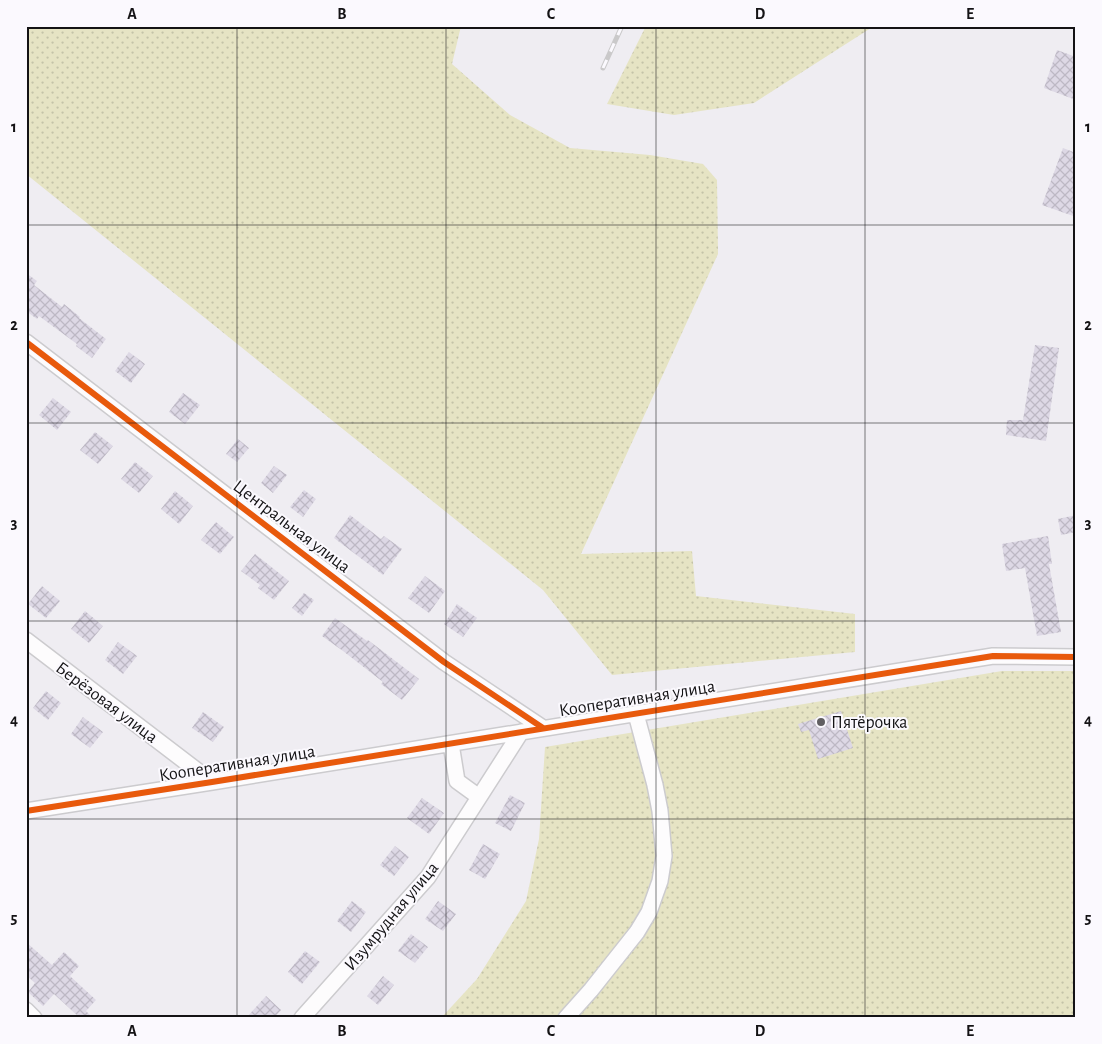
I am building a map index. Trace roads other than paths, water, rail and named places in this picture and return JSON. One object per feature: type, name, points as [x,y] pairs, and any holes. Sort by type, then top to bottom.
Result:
[{"type":"street","name":"Центральная улица","points":[[26,342],[444,662],[543,728]]},
{"type":"street","name":"Берёзовая улица","points":[[26,640],[212,782]]},
{"type":"street","name":"Кооперативная улица","points":[[26,811],[993,656],[1076,657]]},
{"type":"street","points":[[566,1018],[638,932],[649,912],[660,881],[664,856],[660,811],[636,714]]},
{"type":"street","name":"Изумрудная улица","points":[[302,1018],[428,877],[521,732]]},
{"type":"street","points":[[450,744],[457,781],[480,797]]},
{"type":"street","points":[[26,1010],[34,1018]]},
{"type":"railway","points":[[603,68],[622,26]]},
{"type":"place","name":"Пятёрочка","points":[[821,722]]}]
